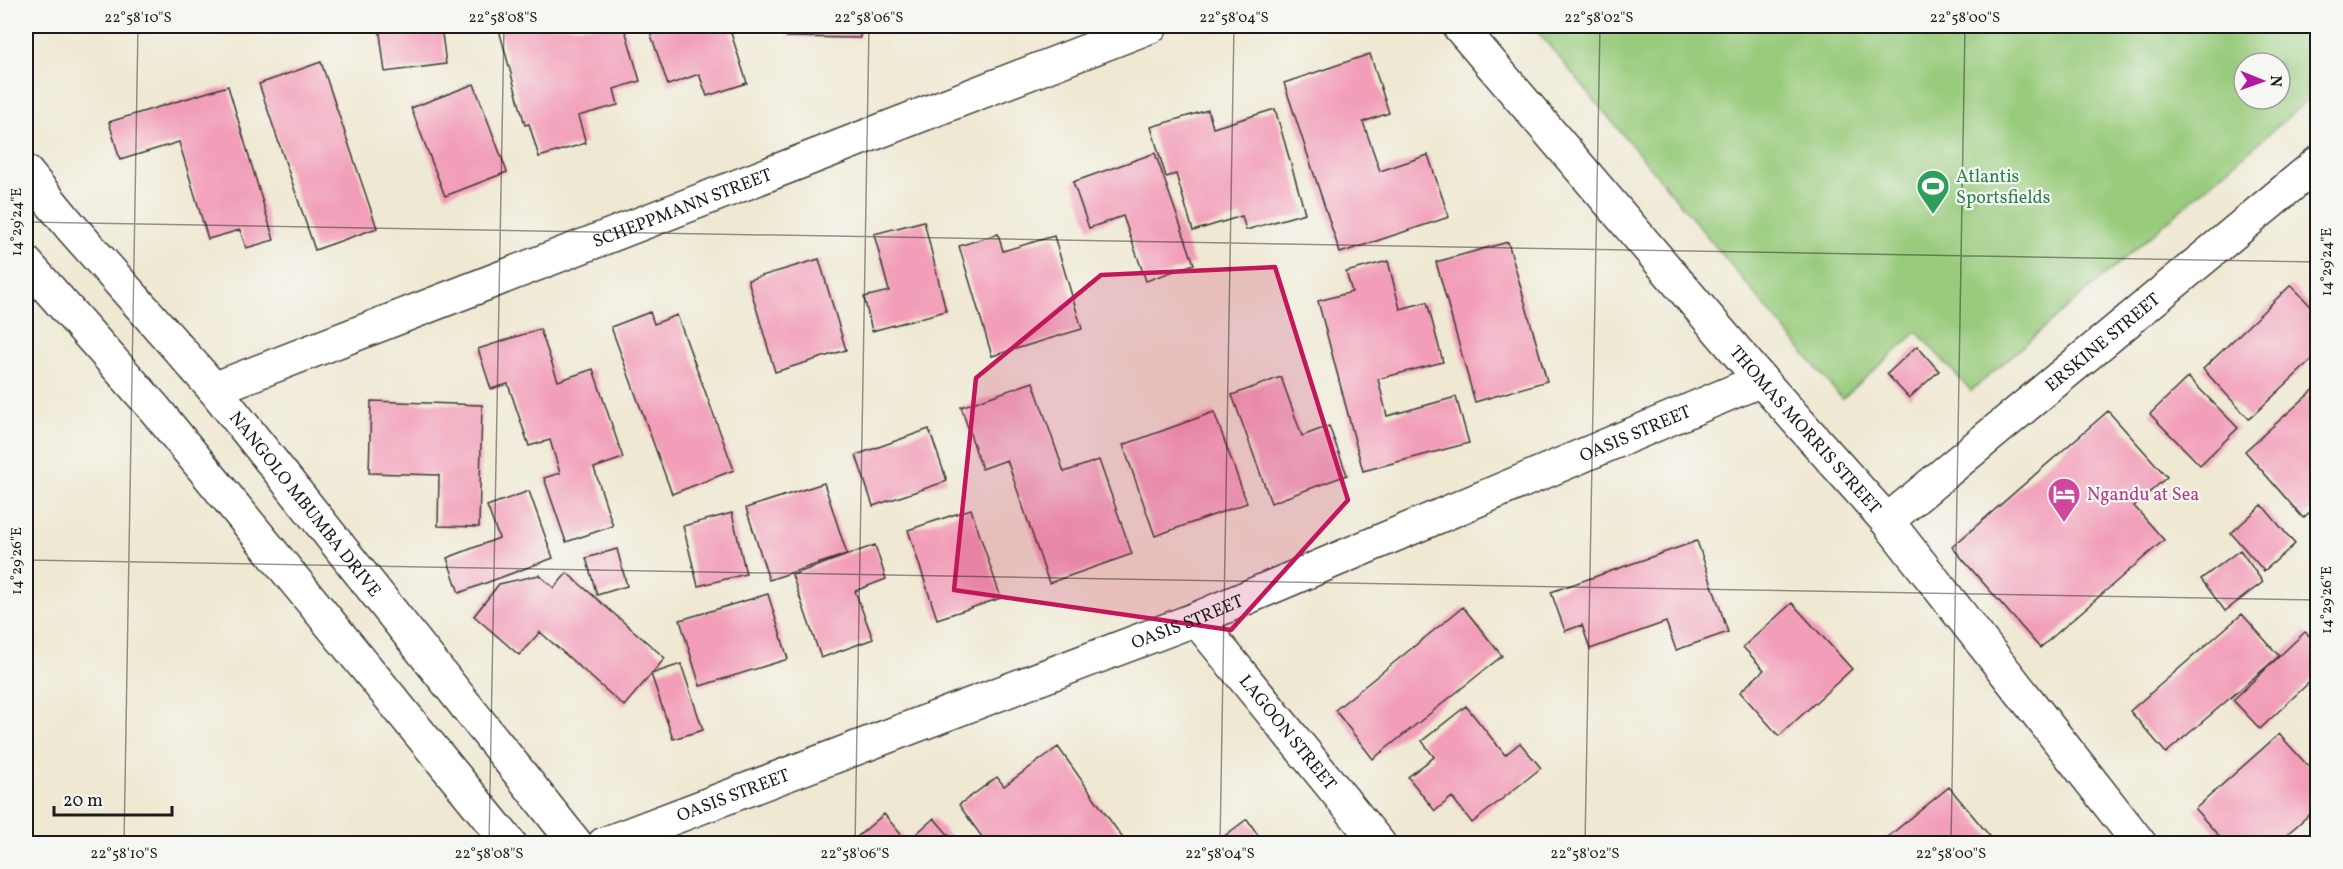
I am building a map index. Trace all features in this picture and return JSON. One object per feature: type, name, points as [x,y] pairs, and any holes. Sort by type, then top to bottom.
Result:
[{"type":"street","name":"SCHEPPMANN STREET","points":[[214,389],[1151,26]]},
{"type":"street","name":"THOMAS MORRIS STREET","points":[[1459,26],[1761,380],[1887,521],[2140,843]]},
{"type":"street","name":"ERSKINE STREET","points":[[1887,521],[2316,167]]},
{"type":"street","name":"NANGOLO MBUMBA DRIVE","points":[[26,172],[70,226],[214,389],[576,843]]},
{"type":"street","points":[[26,263],[154,408],[510,843]]},
{"type":"street","name":"OASIS STREET","points":[[604,843],[1196,620],[1761,380]]},
{"type":"street","name":"LAGOON STREET","points":[[1196,620],[1379,843]]},
{"type":"highlighted area","points":[[1275,267],[1348,500],[1231,630],[954,590],[976,378],[1101,275]]},
{"type":"green space","name":"Atlantis Sportsfields","points":[[1533,26],[2317,26],[2317,92],[1971,391],[1917,332],[1842,399]]},
{"type":"building","points":[[379,26],[441,26],[446,64],[385,72]]},
{"type":"building","points":[[498,26],[624,26],[640,81],[614,89],[618,105],[578,116],[586,143],[539,157],[529,124],[525,125]]},
{"type":"building","points":[[648,26],[739,26],[741,30],[731,33],[747,83],[707,96],[699,74],[668,85]]},
{"type":"building","points":[[787,26],[860,26],[860,38],[787,37]]},
{"type":"building","points":[[1370,54],[1389,113],[1363,122],[1380,171],[1428,155],[1449,217],[1340,253],[1284,83]]},
{"type":"building","points":[[321,62],[377,228],[315,250],[259,84]]},
{"type":"building","points":[[474,84],[507,172],[445,196],[411,108]]},
{"type":"building","points":[[228,86],[274,240],[246,248],[240,230],[208,239],[179,142],[120,160],[109,122]]},
{"type":"building","points":[[1275,109],[1305,213],[1246,230],[1242,216],[1193,231],[1176,174],[1166,177],[1151,127],[1208,110],[1213,128]]},
{"type":"building","points":[[1155,153],[1194,264],[1146,281],[1123,216],[1089,228],[1073,182]]},
{"type":"building","points":[[924,221],[946,311],[872,331],[864,297],[889,291],[874,234]]},
{"type":"building","points":[[998,234],[1003,251],[1054,236],[1082,329],[992,356],[959,246]]},
{"type":"building","points":[[1508,242],[1547,381],[1475,402],[1436,262]]},
{"type":"building","points":[[819,259],[846,350],[775,372],[748,280]]},
{"type":"building","points":[[1388,261],[1400,309],[1427,302],[1443,362],[1378,379],[1387,416],[1456,397],[1469,443],[1363,471],[1318,301],[1352,292],[1346,272]]},
{"type":"building","points":[[2291,285],[2318,314],[2318,354],[2249,419],[2203,369]]},
{"type":"building","points":[[650,312],[654,324],[677,315],[734,470],[672,494],[611,327]]},
{"type":"building","points":[[540,329],[558,381],[593,369],[623,458],[594,468],[613,526],[566,542],[544,478],[560,473],[550,440],[529,446],[508,384],[491,389],[478,349]]},
{"type":"building","points":[[1917,346],[1939,371],[1909,398],[1887,374]]},
{"type":"building","points":[[1281,377],[1302,436],[1329,426],[1347,475],[1271,503],[1232,395]]},
{"type":"building","points":[[2188,377],[2238,428],[2200,465],[2150,414]]},
{"type":"building","points":[[1033,382],[1064,472],[1099,460],[1132,554],[1049,583],[1007,460],[982,469],[961,407]]},
{"type":"building","points":[[2318,386],[2318,505],[2303,518],[2245,451]]},
{"type":"building","points":[[371,401],[482,405],[479,527],[438,526],[439,475],[369,473]]},
{"type":"building","name":"Ngandu at Sea","points":[[2108,411],[2167,477],[2134,506],[2164,540],[2040,648],[1952,547]]},
{"type":"building","points":[[1214,412],[1247,503],[1155,536],[1123,445]]},
{"type":"building","points":[[929,429],[947,481],[873,506],[856,455]]},
{"type":"building","points":[[824,483],[847,554],[769,580],[746,508]]},
{"type":"building","points":[[529,491],[553,558],[459,593],[447,558],[499,538],[487,506]]},
{"type":"building","points":[[2262,505],[2295,544],[2264,571],[2231,533]]},
{"type":"building","points":[[971,509],[1001,598],[937,619],[908,530]]},
{"type":"building","points":[[732,513],[746,574],[698,586],[683,526]]},
{"type":"building","points":[[1697,541],[1728,632],[1676,650],[1666,622],[1590,649],[1582,625],[1565,631],[1551,592]]},
{"type":"building","points":[[875,545],[886,579],[855,591],[873,639],[821,658],[792,575]]},
{"type":"building","points":[[617,549],[627,586],[597,595],[586,558]]},
{"type":"building","points":[[2240,550],[2263,582],[2225,611],[2201,579]]},
{"type":"building","points":[[567,573],[665,658],[624,706],[540,632],[519,655],[474,616],[499,584],[539,575],[554,588]]},
{"type":"building","points":[[768,594],[788,659],[700,686],[680,620]]},
{"type":"building","points":[[1792,603],[1852,669],[1779,736],[1740,692],[1764,670],[1743,647]]},
{"type":"building","points":[[1463,607],[1502,656],[1373,759],[1335,710]]},
{"type":"building","points":[[2242,614],[2279,656],[2166,753],[2130,711]]},
{"type":"building","points":[[2305,632],[2318,644],[2318,674],[2260,729],[2233,700]]},
{"type":"building","points":[[681,664],[703,730],[673,739],[651,674]]},
{"type":"building","points":[[1466,706],[1505,755],[1520,743],[1541,768],[1472,823],[1452,797],[1435,811],[1408,777],[1434,757],[1422,741]]},
{"type":"building","points":[[2279,734],[2318,777],[2318,807],[2276,844],[2226,844],[2195,809]]},
{"type":"building","points":[[1058,747],[1127,844],[1036,844],[1031,836],[1022,844],[987,844],[959,805],[997,777],[1004,786]]},
{"type":"building","points":[[1949,787],[1993,840],[1989,844],[1879,844]]},
{"type":"building","points":[[884,814],[907,842],[934,818],[956,844],[858,844],[860,841],[856,838]]},
{"type":"building","points":[[1247,819],[1264,844],[1214,844]]},
{"type":"place","name":"Atlantis Sportsfields","points":[[1933,215]]},
{"type":"place","name":"Ngandu at Sea","points":[[2064,523]]}]
